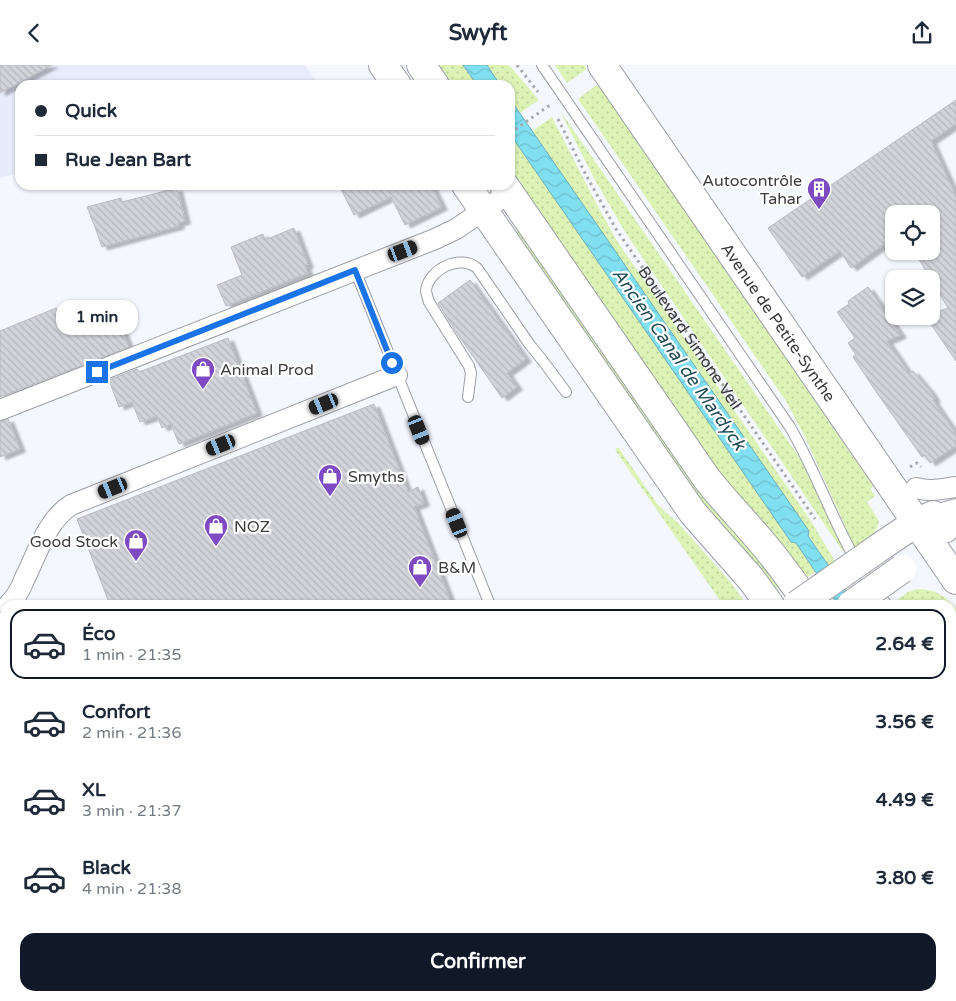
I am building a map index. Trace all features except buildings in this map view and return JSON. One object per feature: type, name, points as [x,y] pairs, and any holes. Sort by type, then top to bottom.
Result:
[{"type":"street","points":[[383,65],[394,80]]},
{"type":"street","points":[[421,65],[431,80]]},
{"type":"street","name":"Avenue de Petite-Synthe","points":[[602,65],[943,527]]},
{"type":"street","name":"Avenue de Petite-Synthe","points":[[622,65],[943,527],[956,580]]},
{"type":"street","points":[[469,190],[693,513],[751,579],[766,600]]},
{"type":"street","points":[[2,409],[445,235],[484,211],[506,190]]},
{"type":"street","points":[[508,190],[707,479],[783,568],[805,600]]},
{"type":"street","points":[[12,600],[53,521],[71,505],[397,375]]},
{"type":"street","points":[[916,488],[935,491],[956,487]]},
{"type":"street","points":[[804,600],[880,547],[943,527]]},
{"type":"street","points":[[858,600],[902,569],[943,527]]},
{"type":"lane","name":"Boulevard Simone Veil","points":[[542,65],[790,427],[808,459],[850,551],[859,567],[883,600]]},
{"type":"lane","points":[[468,397],[470,366],[433,309],[426,292],[430,280],[441,269],[456,263],[465,262],[477,268],[530,345],[566,392]]},
{"type":"lane","points":[[355,270],[488,600]]},
{"type":"path","points":[[517,65],[539,92]]},
{"type":"path","points":[[544,99],[553,112]]},
{"type":"path","points":[[515,129],[544,109]]},
{"type":"path","name":"Boulevard Simone Veil","points":[[557,118],[616,229],[818,522]]},
{"type":"shaded area","points":[[0,65],[305,65],[315,80],[15,80],[15,174],[0,178]]},
{"type":"green space","points":[[432,65],[463,65],[474,80],[442,80]]},
{"type":"green space","points":[[487,65],[509,65],[539,100],[520,113],[515,106],[515,80],[497,80]]},
{"type":"green space","points":[[555,65],[584,65],[587,69],[567,83]]},
{"type":"green space","points":[[598,84],[873,486],[871,489],[875,496],[867,502],[879,521],[878,526],[870,537],[855,548],[806,439],[786,401],[578,99]]},
{"type":"green space","points":[[559,109],[801,460],[846,556],[625,232],[595,180]]},
{"type":"green space","points":[[552,117],[617,241],[811,521],[836,563],[830,567],[532,131]]},
{"type":"green space","points":[[515,143],[791,542],[796,543],[815,572],[805,579],[730,490],[515,181]]},
{"type":"green space","points":[[519,230],[782,585],[774,591],[702,506],[515,233]]},
{"type":"green space","points":[[618,447],[658,505],[678,523],[729,580],[743,600],[720,600],[615,450]]},
{"type":"green space","points":[[917,589],[929,590],[947,600],[897,600],[908,592]]},
{"type":"water","points":[[463,65],[487,65],[497,80],[474,80]]},
{"type":"water","name":"Ancien Canal de Mardyck","points":[[515,106],[809,531],[808,536],[853,600],[835,600],[796,543],[791,542],[515,141]]},
{"type":"place","name":"Autocontrôle Tahar","points":[[819,210]]},
{"type":"place","name":"Animal Prod","points":[[203,390]]},
{"type":"place","name":"Smyths","points":[[330,497]]},
{"type":"place","name":"NOZ","points":[[216,547]]},
{"type":"place","name":"Good Stock","points":[[136,562]]},
{"type":"place","name":"B&M","points":[[420,588]]},
{"type":"route","points":[[97,372],[355,270],[392,363]]}]
